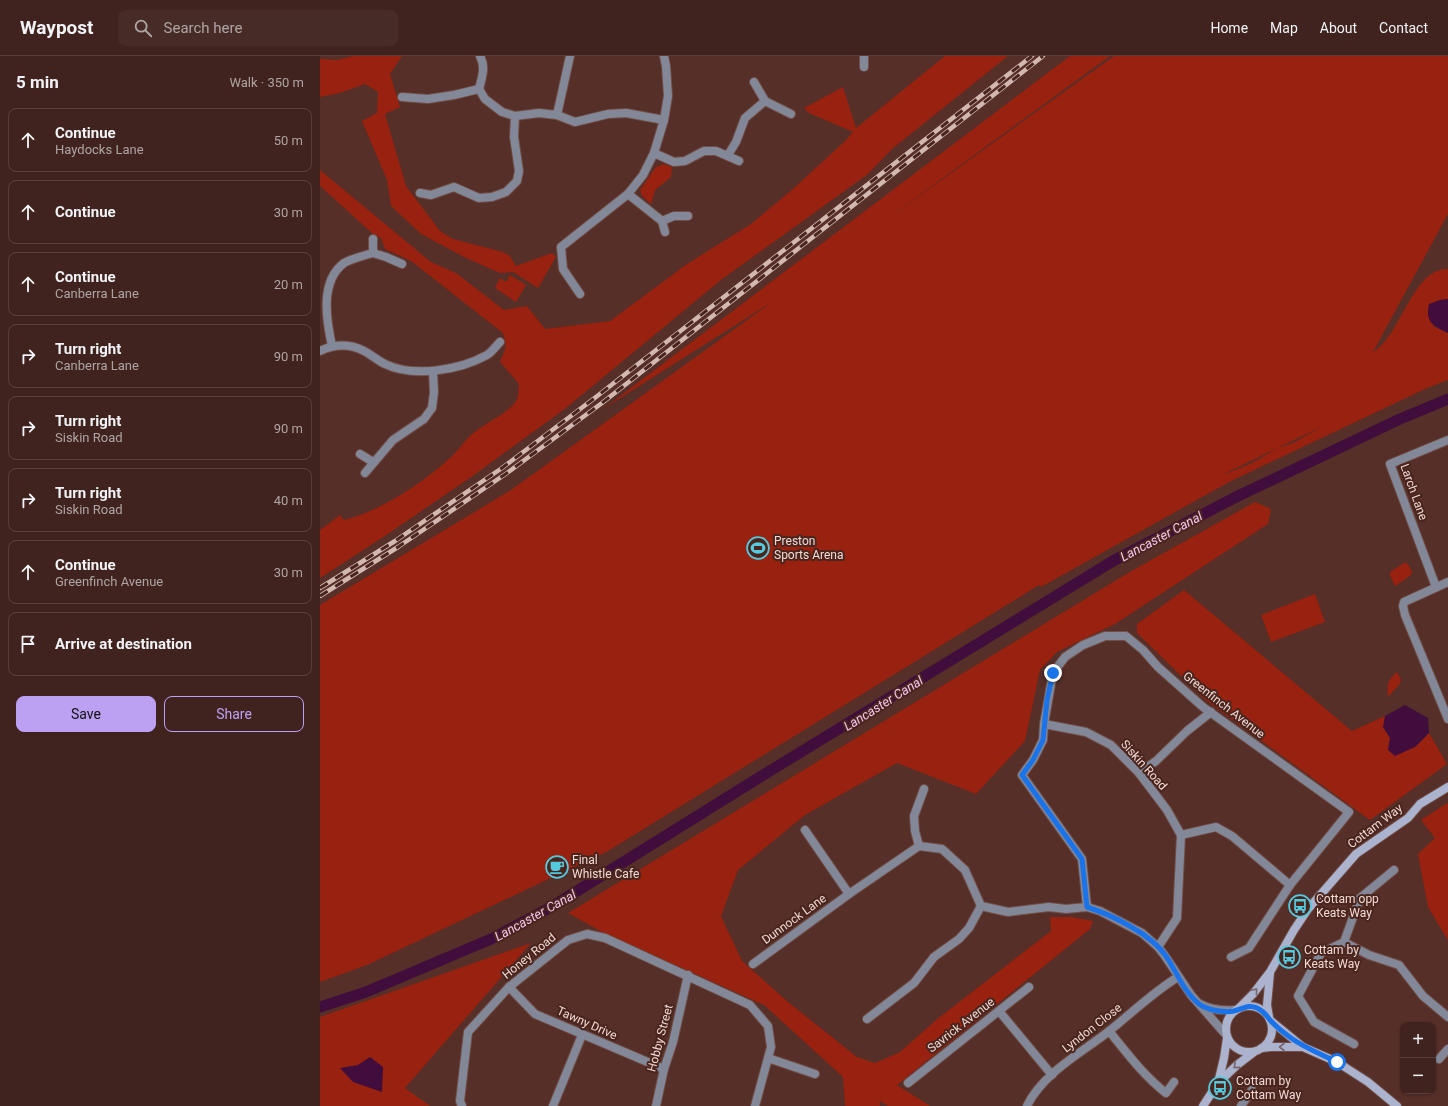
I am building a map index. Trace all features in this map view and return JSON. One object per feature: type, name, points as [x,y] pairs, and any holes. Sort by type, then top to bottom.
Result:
[{"type":"main road","name":"Cottam Way","points":[[1237,1010],[1253,994],[1270,972],[1308,909],[1356,854],[1408,818],[1420,804],[1448,787]]},
{"type":"main road","name":"Cottam Way","points":[[1269,1019],[1267,1005],[1270,972]]},
{"type":"main road","points":[[1203,1106],[1218,1083],[1237,1065],[1267,1043],[1271,1036],[1272,1028],[1269,1019],[1265,1012],[1259,1008],[1245,1006],[1230,1016],[1227,1022],[1227,1037],[1224,1058],[1218,1083]]},
{"type":"main road","points":[[1269,1019],[1303,1047],[1337,1062],[1368,1082],[1397,1106]]},
{"type":"main road","points":[[1227,1037],[1231,1044],[1236,1048],[1249,1052],[1275,1047],[1303,1047]]},
{"type":"street","points":[[480,56],[484,62],[483,74],[479,88],[485,100],[502,112],[515,116],[539,113],[557,115],[575,122],[608,114],[626,113],[664,120]]},
{"type":"street","points":[[557,115],[570,56]]},
{"type":"street","points":[[580,294],[563,268],[561,247],[628,194],[643,175],[654,152],[664,120],[668,96],[664,56]]},
{"type":"street","points":[[864,56],[864,66]]},
{"type":"street","points":[[754,82],[765,101],[791,114]]},
{"type":"street","points":[[402,97],[428,99],[454,95],[479,88]]},
{"type":"street","points":[[728,155],[736,142],[745,118],[765,101]]},
{"type":"street","points":[[420,194],[431,195],[454,187],[479,198],[492,197],[506,192],[516,181],[519,171],[514,137],[515,116]]},
{"type":"street","points":[[654,152],[674,162],[685,161],[704,151],[716,151],[739,161]]},
{"type":"street","points":[[628,194],[662,221],[664,232]]},
{"type":"street","points":[[662,221],[674,216],[688,216]]},
{"type":"street","points":[[373,239],[373,253]]},
{"type":"street","points":[[332,346],[325,315],[325,289],[333,273],[343,263],[357,257],[373,253],[402,264]]},
{"type":"street","points":[[320,351],[332,346],[349,345],[364,350],[386,365],[410,371],[433,372],[467,363],[488,354],[500,342]]},
{"type":"street","points":[[365,473],[393,440],[424,419],[432,408],[434,392],[433,372]]},
{"type":"street","name":"Larch Lane","points":[[1436,587],[1390,464],[1448,440]]},
{"type":"street","points":[[360,454],[373,462]]},
{"type":"street","points":[[1448,582],[1404,602],[1403,606],[1405,615],[1448,719]]},
{"type":"street","name":"Greenfinch Avenue","points":[[1044,724],[1053,673],[1065,657],[1083,645],[1105,636],[1126,636],[1143,650],[1158,667],[1211,712],[1349,812],[1290,885],[1249,948],[1231,957]]},
{"type":"street","points":[[1139,773],[1156,761],[1187,731],[1211,712]]},
{"type":"street","points":[[1044,724],[1043,740],[1033,760],[1022,775],[1082,859],[1087,907]]},
{"type":"street","name":"Siskin Road","points":[[1044,724],[1086,732],[1111,745],[1139,773],[1167,810],[1181,834]]},
{"type":"street","points":[[924,790],[914,816],[915,830],[919,846],[942,849],[965,870],[981,906]]},
{"type":"street","points":[[1158,947],[1177,918],[1181,834],[1216,827],[1232,836],[1290,885]]},
{"type":"street","points":[[805,830],[849,894]]},
{"type":"street","name":"Dunnock Lane","points":[[753,964],[849,894],[919,846]]},
{"type":"street","points":[[1354,1044],[1314,1022],[1298,996],[1321,953],[1344,942],[1360,898],[1394,870]]},
{"type":"street","points":[[981,906],[1008,912],[1049,907],[1087,907],[1100,911],[1142,933],[1166,956],[1190,995],[1227,1037]]},
{"type":"street","points":[[867,1019],[914,983],[934,957],[958,939],[969,928],[981,906]]},
{"type":"street","name":"Honey Road","points":[[462,1106],[460,1101],[468,1032],[509,987],[568,940],[587,934],[605,938],[688,975],[750,1005],[768,1026],[771,1046],[756,1106]]},
{"type":"street","points":[[1344,942],[1369,955],[1399,966],[1423,996],[1448,1017]]},
{"type":"street","name":"Hobby Street","points":[[656,1106],[664,1069],[673,1042],[688,975]]},
{"type":"street","name":"Lyndon Close","points":[[1027,1106],[1039,1088],[1052,1075],[1178,976]]},
{"type":"street","name":"Savrick Avenue","points":[[908,1083],[1029,986]]},
{"type":"street","name":"Tawny Drive","points":[[509,987],[535,1014],[664,1069]]},
{"type":"street","points":[[1199,1004],[1212,1009],[1237,1010]]},
{"type":"street","points":[[999,1010],[1052,1075]]},
{"type":"street","points":[[1109,1031],[1140,1070],[1157,1086],[1166,1092],[1174,1082]]},
{"type":"street","points":[[553,1106],[582,1035]]},
{"type":"street","points":[[1439,1059],[1448,1049]]},
{"type":"street","points":[[768,1058],[815,1074]]},
{"type":"street","points":[[1241,1106],[1252,1090]]},
{"type":"shaded area","points":[[353,56],[402,56],[390,74],[400,107],[385,114],[406,186],[440,231],[453,239],[503,252],[510,256],[516,266],[552,253],[556,257],[538,288],[513,272],[500,273],[466,258],[421,234],[391,206],[387,180],[362,121],[377,113],[378,92],[365,84],[340,93],[320,97],[320,59],[337,60]]},
{"type":"shaded area","points":[[945,56],[1008,56],[892,149],[868,174],[721,280],[566,408],[474,475],[385,536],[320,578],[320,530],[340,515],[344,520],[373,510],[402,494],[430,475],[453,455],[473,433],[514,404],[518,397],[519,384],[500,362],[505,347],[503,333],[411,261],[385,249],[381,238],[373,234],[320,186],[320,170],[431,262],[456,273],[504,310],[527,306],[545,329],[610,321],[687,264],[751,224],[794,188],[853,132],[809,113],[804,108],[843,87],[856,128]]},
{"type":"shaded area","name":"Preston Sports Arena","points":[[1070,56],[1110,56],[880,224],[1114,56],[1448,56],[1448,214],[1373,352],[1383,344],[1392,332],[1416,290],[1425,279],[1436,272],[1448,269],[1448,299],[1440,300],[1433,326],[1448,333],[1448,380],[1425,389],[1229,482],[1041,587],[1039,585],[608,851],[367,965],[320,982],[320,605],[511,490],[772,302],[603,409]],"holes":[[[1321,427],[1293,443],[1278,448],[1250,464],[1220,476]]]},
{"type":"shaded area","points":[[664,164],[672,167],[671,177],[655,190],[651,204],[642,196],[640,190],[656,167]]},
{"type":"shaded area","points":[[510,275],[526,285],[516,302],[495,288],[500,278],[506,282]]},
{"type":"shaded area","points":[[1448,299],[1448,333],[1431,323],[1428,310],[1429,304]]},
{"type":"shaded area","points":[[1255,502],[1271,509],[1268,524],[1115,624],[1057,652],[1040,670],[1025,741],[976,794],[897,763],[805,815],[738,870],[721,916],[742,961],[788,1002],[857,1057],[875,1063],[900,1052],[936,1020],[1051,931],[1050,917],[1071,917],[1093,921],[1090,929],[897,1085],[930,1106],[888,1106],[880,1101],[880,1106],[845,1106],[843,1077],[764,1005],[602,932],[568,913],[1128,573]]},
{"type":"shaded area","points":[[1404,563],[1407,563],[1412,571],[1411,575],[1395,586],[1390,572]]},
{"type":"shaded area","points":[[1184,590],[1352,731],[1385,716],[1383,727],[1390,738],[1388,750],[1415,747],[1429,733],[1447,764],[1370,820],[1207,701],[1137,633],[1137,624]]},
{"type":"shaded area","points":[[1315,594],[1325,622],[1271,642],[1261,615]]},
{"type":"shaded area","points":[[1397,672],[1401,680],[1399,685],[1388,697],[1388,683]]},
{"type":"shaded area","points":[[1405,705],[1428,718],[1429,733],[1415,747],[1395,756],[1388,750],[1390,738],[1383,727],[1385,716]]},
{"type":"shaded area","points":[[1447,803],[1448,940],[1428,907],[1418,854],[1435,838],[1421,820]]},
{"type":"shaded area","points":[[531,943],[405,1088],[430,1106],[320,1106],[320,1017]]},
{"type":"shaded area","points":[[370,1057],[383,1067],[382,1092],[353,1082],[340,1068],[358,1065]]},
{"type":"waterway","name":"Lancaster Canal","points":[[320,1007],[366,992],[491,939],[553,906],[760,777],[1113,561],[1238,496],[1400,419],[1448,399]]},
{"type":"railway","points":[[320,588],[395,541],[502,468],[596,397],[1032,56]]},
{"type":"railway","points":[[320,596],[398,547],[507,473],[602,403],[1043,56]]},
{"type":"place","name":"Preston Sports Arena","points":[[758,548]]},
{"type":"place","name":"Final Whistle Cafe","points":[[557,867]]},
{"type":"place","name":"Cottam opp Keats Way","points":[[1300,906]]},
{"type":"place","name":"Cottam by Keats Way","points":[[1289,957]]},
{"type":"place","name":"Cottam by Cottam Way","points":[[1220,1088]]},
{"type":"route","points":[[1053,673],[1047,700],[1043,740],[1033,760],[1022,775],[1082,859],[1087,907],[1100,911],[1142,933],[1166,956],[1190,995],[1199,1004],[1212,1009],[1226,1011],[1235,1010],[1245,1006],[1259,1008],[1265,1012],[1270,1020],[1303,1047],[1337,1062]]}]
